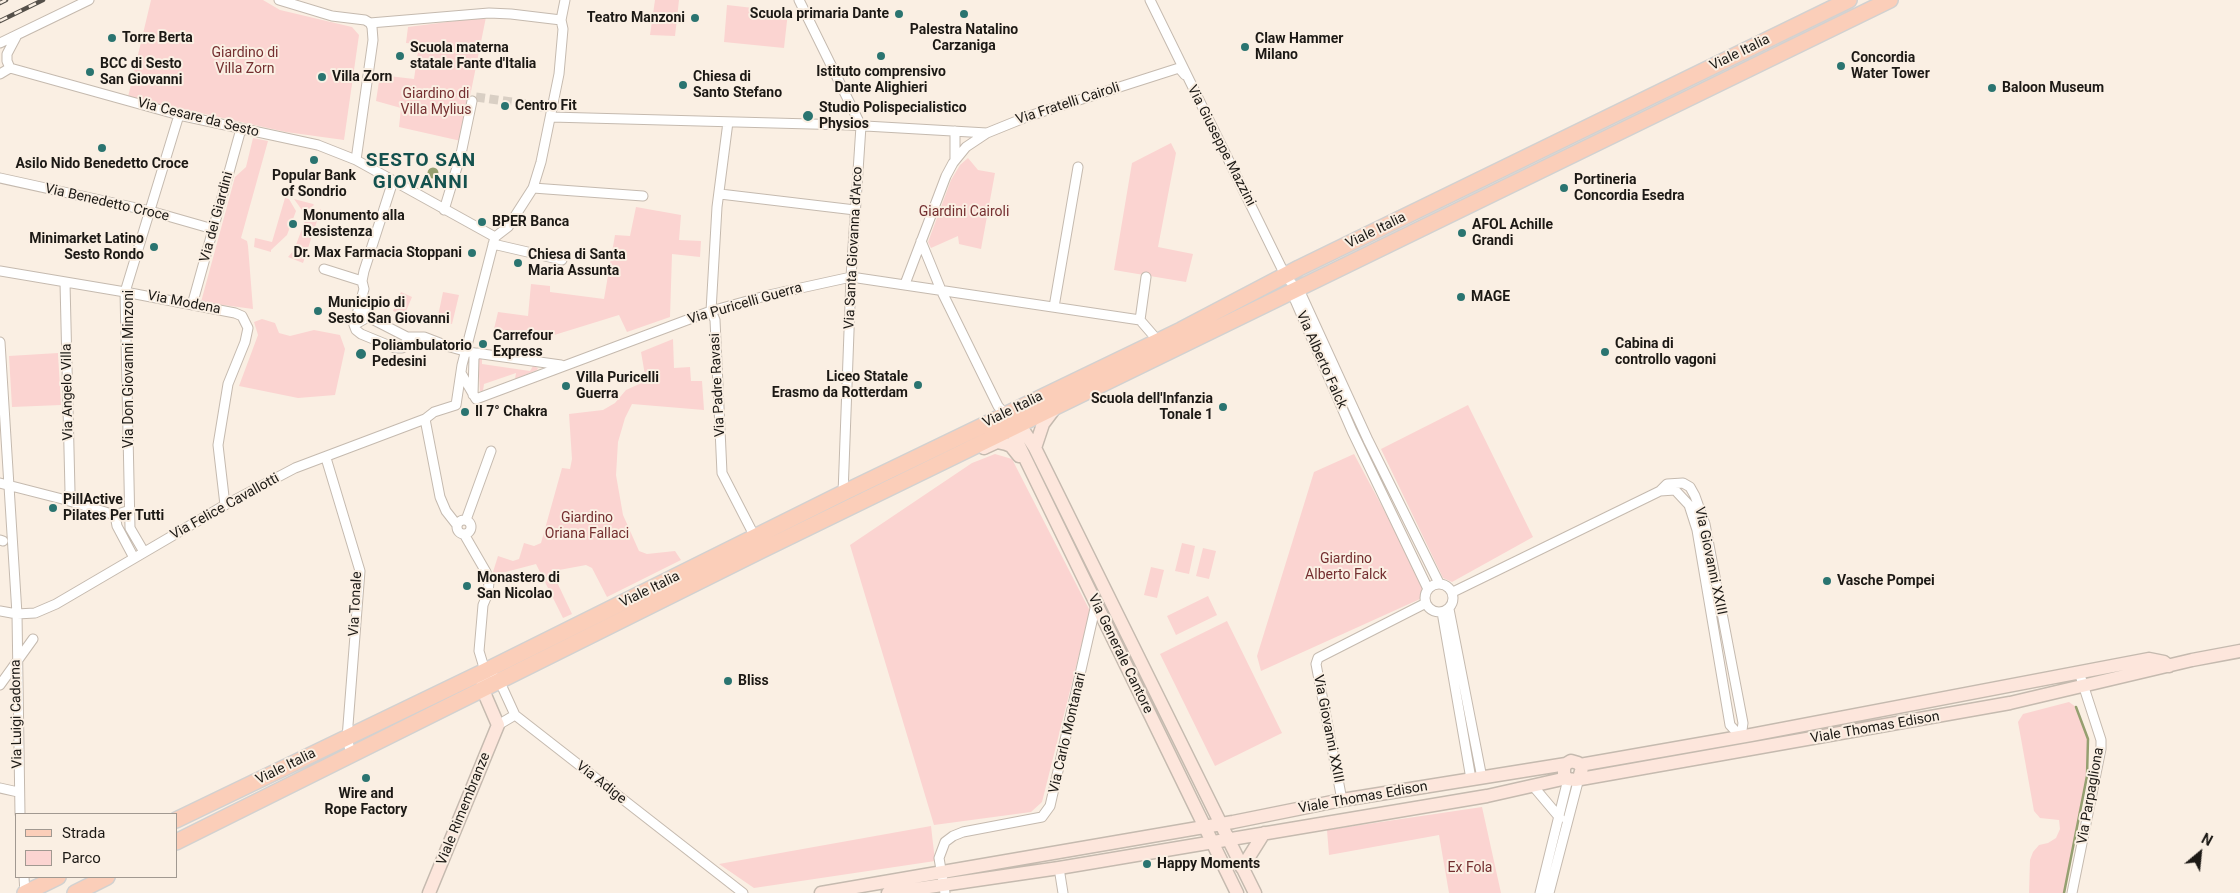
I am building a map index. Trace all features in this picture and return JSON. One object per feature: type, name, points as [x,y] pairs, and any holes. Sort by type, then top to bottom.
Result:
[{"type":"main road","name":"Viale Italia","points":[[178,819],[485,671],[758,544],[850,508],[943,463],[1056,407],[1285,275],[1849,0]]},
{"type":"main road","name":"Viale Italia","points":[[178,841],[499,680],[758,544],[843,493],[1005,414],[1296,290],[1890,0]]},
{"type":"main road","points":[[25,893],[56,878]]},
{"type":"main road","points":[[75,893],[105,878]]},
{"type":"street","points":[[0,43],[89,0]]},
{"type":"street","points":[[279,0],[318,12],[365,20],[372,27],[372,40],[356,160]]},
{"type":"street","points":[[474,395],[461,373],[465,351],[494,241],[508,228],[533,188],[541,162],[559,74],[563,28],[561,20],[565,0]]},
{"type":"street","points":[[799,0],[861,126]]},
{"type":"street","name":"Via Giuseppe Mazzini","points":[[1150,0],[1186,77],[1285,275],[1296,290]]},
{"type":"street","points":[[370,24],[489,13],[561,20]]},
{"type":"street","points":[[0,74],[10,68],[7,54],[10,44],[18,35]]},
{"type":"street","name":"Via Cesare da Sesto","points":[[10,68],[179,114],[318,145],[356,160],[494,241],[562,260]]},
{"type":"street","name":"Via Fratelli Cairoli","points":[[906,284],[946,176],[955,159],[966,147],[986,133],[1029,116],[1179,68],[1186,77]]},
{"type":"street","points":[[444,210],[474,98]]},
{"type":"street","points":[[540,106],[553,107]]},
{"type":"street","name":"Via Don Giovanni Minzoni","points":[[144,552],[130,528],[125,292],[179,114]]},
{"type":"street","points":[[551,117],[861,126],[986,133]]},
{"type":"street","name":"Via Padre Ravasi","points":[[728,122],[720,194],[711,311],[715,320],[722,473],[758,544]]},
{"type":"street","name":"Via Santa Giovanna d'Arco","points":[[850,508],[843,493],[851,277],[861,126]]},
{"type":"street","name":"Via dei Giardini","points":[[192,305],[241,129]]},
{"type":"street","name":"Via Fratelli Cairoli","points":[[955,131],[955,159]]},
{"type":"street","points":[[1054,307],[1078,167]]},
{"type":"street","name":"Via Benedetto Croce","points":[[0,178],[150,211],[214,229]]},
{"type":"street","points":[[393,181],[362,281],[364,289],[354,325],[361,334],[395,348],[402,348],[406,345],[407,337]]},
{"type":"street","points":[[533,188],[642,196]]},
{"type":"street","points":[[720,194],[855,210]]},
{"type":"street","name":"Via Generale Cantore","points":[[921,241],[941,290],[998,406],[1035,448],[1255,893]]},
{"type":"street","points":[[324,269],[362,281]]},
{"type":"street","name":"Via Modena","points":[[0,271],[125,292],[235,313],[242,316],[248,328],[245,342],[228,384],[218,445],[225,505]]},
{"type":"street","name":"Via Puricelli Guerra","points":[[474,395],[476,400],[711,311],[769,295],[851,277],[1140,320]]},
{"type":"street","points":[[1146,278],[1140,320],[1159,349]]},
{"type":"street","name":"Via Angelo Villa","points":[[65,283],[70,491],[66,500]]},
{"type":"street","name":"Via Alberto Falck","points":[[1296,290],[1302,296],[1368,440],[1439,583]]},
{"type":"street","name":"Via Alberto Falck","points":[[1296,290],[1295,300],[1352,431],[1428,589]]},
{"type":"street","points":[[361,299],[364,311],[368,317],[407,337],[424,337],[450,348],[480,354],[564,366]]},
{"type":"street","points":[[354,325],[368,317]]},
{"type":"street","points":[[469,337],[480,354]]},
{"type":"street","name":"Via Luigi Cadorna","points":[[0,342],[17,614],[18,792],[20,813]]},
{"type":"street","points":[[474,395],[474,357],[480,354]]},
{"type":"street","points":[[538,362],[542,368],[539,375]]},
{"type":"street","name":"Via Felice Cavallotti","points":[[0,612],[17,614],[35,613],[56,604],[225,505],[295,468],[425,420],[434,412],[456,405],[461,373]]},
{"type":"street","points":[[1035,448],[1043,424],[1056,407]]},
{"type":"street","points":[[425,420],[440,497],[446,511],[457,525],[458,532],[464,534],[488,576],[489,590],[482,605],[478,651],[485,671],[482,688],[498,725],[515,715]]},
{"type":"street","name":"Via Generale Cantore","points":[[1015,427],[1030,470],[1237,893]]},
{"type":"street","name":"Viale Italia","points":[[943,463],[956,461],[997,442],[1011,446],[1030,470]]},
{"type":"street","points":[[466,520],[491,451]]},
{"type":"street","name":"Via Tonale","points":[[326,458],[360,571],[347,738],[351,754]]},
{"type":"street","points":[[0,483],[115,515],[130,510]]},
{"type":"street","points":[[1453,592],[1660,490],[1675,490],[1689,505],[1698,530],[1730,725],[1741,737],[1743,750]]},
{"type":"street","points":[[115,515],[117,526],[134,558]]},
{"type":"street","points":[[457,525],[459,521],[466,520]]},
{"type":"street","points":[[464,534],[471,528],[466,520]]},
{"type":"street","points":[[1439,583],[1446,584],[1453,592],[1454,599],[1445,610],[1434,611],[1426,603],[1425,594],[1428,589],[1439,583]]},
{"type":"street","name":"Via Giovanni XXIII","points":[[1342,800],[1316,664],[1318,658],[1426,603]]},
{"type":"street","name":"Via Carlo Montanari","points":[[943,883],[938,858],[941,848],[953,836],[963,832],[1031,821],[1042,818],[1048,811],[1053,801],[1096,604]]},
{"type":"street","points":[[1445,610],[1476,779]]},
{"type":"street","points":[[0,685],[34,639]]},
{"type":"street","name":"Viale Thomas Edison","points":[[821,893],[943,883],[1059,868],[1481,797],[1571,779],[2010,704],[2240,651]]},
{"type":"street","name":"Viale Thomas Edison","points":[[1580,765],[1741,737],[2149,659],[2164,662],[2169,666]]},
{"type":"street","points":[[485,671],[499,680]]},
{"type":"street","name":"Via Parpagliona","points":[[2072,893],[2101,749],[2101,740],[2079,672]]},
{"type":"street","name":"Via Adige","points":[[499,680],[515,715],[733,889],[743,893]]},
{"type":"street","name":"Viale Rimembranze","points":[[429,893],[498,725]]},
{"type":"street","points":[[1540,893],[1571,779],[1582,772],[1580,765],[1575,762],[1566,764],[1563,771],[1571,779]]},
{"type":"street","name":"Viale Thomas Edison","points":[[888,893],[943,883],[1160,833],[1342,800],[1566,764]]},
{"type":"street","points":[[1549,893],[1571,779]]},
{"type":"street","points":[[1533,786],[1560,818]]},
{"type":"street","points":[[0,788],[18,792]]},
{"type":"street","points":[[1160,833],[1163,850]]},
{"type":"street","points":[[1242,868],[1264,833]]},
{"type":"street","points":[[1059,868],[1063,893]]},
{"type":"street","points":[[24,878],[25,893]]},
{"type":"green space","name":"Giardino di Villa Zorn","points":[[151,0],[263,0],[280,10],[352,27],[359,35],[344,140],[286,132],[128,97]]},
{"type":"green space","points":[[655,0],[679,0],[675,36],[650,35]]},
{"type":"green space","points":[[727,5],[788,12],[784,48],[724,42]]},
{"type":"green space","name":"Giardino di Villa Mylius","points":[[486,17],[461,141],[399,127],[401,108],[376,101],[380,75],[414,79],[419,44],[406,43],[408,27]]},
{"type":"green space","points":[[253,138],[268,141],[241,238],[247,241],[248,246],[253,309],[201,302],[235,177],[246,167]]},
{"type":"green space","points":[[1171,143],[1176,153],[1158,247],[1193,254],[1186,282],[1114,270],[1132,163]]},
{"type":"green space","name":"Giardini Cairoli","points":[[968,158],[978,170],[995,173],[981,249],[959,244],[958,236],[931,248],[928,242],[951,180],[960,165]]},
{"type":"green space","points":[[285,198],[289,199],[296,211],[287,235],[271,252],[254,247],[255,238],[272,242]]},
{"type":"green space","points":[[294,199],[313,204],[314,205],[304,213]]},
{"type":"green space","points":[[636,207],[681,215],[679,240],[701,241],[700,257],[672,254],[670,317],[627,332],[619,315],[551,336],[494,329],[498,312],[528,316],[531,284],[550,286],[550,292],[604,299],[615,235],[630,236]]},
{"type":"green space","points":[[321,209],[303,263],[288,257],[294,250],[305,221]]},
{"type":"green space","points":[[401,292],[412,297],[404,316],[393,311]]},
{"type":"green space","points":[[443,292],[459,295],[452,324],[437,321]]},
{"type":"green space","points":[[262,319],[275,323],[279,333],[290,336],[314,330],[340,335],[345,349],[335,395],[298,398],[239,386],[258,335],[254,322]]},
{"type":"green space","name":"Giardino Oriana Fallaci","points":[[673,339],[674,368],[690,367],[691,381],[702,381],[704,410],[632,404],[625,418],[618,442],[616,475],[623,515],[639,551],[647,554],[675,551],[681,560],[607,597],[592,568],[586,565],[559,570],[555,575],[556,580],[572,614],[563,618],[536,564],[498,574],[493,572],[498,556],[513,561],[519,559],[524,543],[534,546],[541,543],[562,468],[570,469],[572,459],[569,414],[603,410],[615,403],[626,390],[646,381],[641,352]]},
{"type":"green space","points":[[58,353],[61,405],[12,407],[9,356]]},
{"type":"green space","points":[[478,359],[482,359],[482,364],[530,371],[533,366],[538,368],[515,379],[516,373],[484,384],[483,391],[480,391]]},
{"type":"green space","name":"Giardino Alberto Falck","points":[[1468,405],[1533,537],[1452,582],[1443,578],[1381,449]]},
{"type":"green space","points":[[995,454],[1012,459],[1090,611],[1042,802],[1031,812],[934,825],[850,545],[972,463]]},
{"type":"green space","name":"Giardino Alberto Falck","points":[[1354,454],[1424,585],[1420,599],[1261,671],[1257,656],[1314,472]]},
{"type":"green space","points":[[1182,543],[1195,546],[1189,574],[1175,571]]},
{"type":"green space","points":[[1203,548],[1216,551],[1209,579],[1196,576]]},
{"type":"green space","points":[[1151,567],[1164,570],[1157,598],[1144,595]]},
{"type":"green space","points":[[1208,596],[1217,615],[1176,635],[1167,616]]},
{"type":"green space","points":[[1227,621],[1282,733],[1215,766],[1160,654]]},
{"type":"green space","points":[[2069,702],[2076,707],[2088,739],[2087,776],[2064,893],[2029,893],[2030,860],[2033,852],[2039,845],[2048,843],[2056,838],[2060,829],[2059,820],[2040,818],[2034,811],[2018,722],[2023,714]]},
{"type":"green space","name":"Ex Fola","points":[[1482,807],[1501,893],[1449,893],[1439,835],[1329,855],[1327,830]]},
{"type":"green space","points":[[931,826],[935,861],[754,888],[719,864]]},
{"type":"shaded area","points":[[433,167],[439,173],[433,179],[427,173]]},
{"type":"waterway","points":[[2064,893],[2087,776],[2088,739],[2076,707]]},
{"type":"tunnel","points":[[476,97],[540,106]]},
{"type":"railway","points":[[0,3],[6,0]]},
{"type":"railway","points":[[0,21],[43,0]]},
{"type":"place","name":"Scuola primaria Dante","points":[[899,14]]},
{"type":"place","name":"Palestra Natalino Carzaniga","points":[[964,14]]},
{"type":"place","name":"Teatro Manzoni","points":[[695,18]]},
{"type":"place","name":"Torre Berta","points":[[112,38]]},
{"type":"place","name":"Claw Hammer Milano","points":[[1245,47]]},
{"type":"place","name":"Scuola materna statale Fante d'Italia","points":[[400,56]]},
{"type":"place","name":"Istituto comprensivo Dante Alighieri","points":[[881,56]]},
{"type":"place","name":"Concordia Water Tower","points":[[1841,66]]},
{"type":"place","name":"BCC di Sesto San Giovanni","points":[[90,72]]},
{"type":"place","name":"Villa Zorn","points":[[322,77]]},
{"type":"place","name":"Chiesa di Santo Stefano","points":[[683,85]]},
{"type":"place","name":"Baloon Museum","points":[[1992,88]]},
{"type":"place","name":"Centro Fit","points":[[505,106]]},
{"type":"place","name":"Studio Polispecialistico Physios","points":[[808,116]]},
{"type":"place","name":"Asilo Nido Benedetto Croce","points":[[102,148]]},
{"type":"place","name":"Popular Bank of Sondrio","points":[[314,160]]},
{"type":"place","name":"Portineria Concordia Esedra","points":[[1564,188]]},
{"type":"place","name":"BPER Banca","points":[[482,222]]},
{"type":"place","name":"Monumento alla Resistenza","points":[[293,224]]},
{"type":"place","name":"AFOL Achille Grandi","points":[[1462,233]]},
{"type":"place","name":"Minimarket Latino Sesto Rondo","points":[[154,247]]},
{"type":"place","name":"Dr. Max Farmacia Stoppani","points":[[472,253]]},
{"type":"place","name":"Chiesa di Santa Maria Assunta","points":[[518,263]]},
{"type":"place","name":"MAGE","points":[[1461,297]]},
{"type":"place","name":"Municipio di Sesto San Giovanni","points":[[318,311]]},
{"type":"place","name":"Carrefour Express","points":[[483,344]]},
{"type":"place","name":"Cabina di controllo vagoni","points":[[1605,352]]},
{"type":"place","name":"Poliambulatorio Pedesini","points":[[361,354]]},
{"type":"place","name":"Liceo Statale Erasmo da Rotterdam","points":[[918,385]]},
{"type":"place","name":"Villa Puricelli Guerra","points":[[566,386]]},
{"type":"place","name":"Scuola dell'Infanzia Tonale 1","points":[[1223,407]]},
{"type":"place","name":"Il 7° Chakra","points":[[465,412]]},
{"type":"place","name":"PillActive Pilates Per Tutti","points":[[53,508]]},
{"type":"place","name":"Vasche Pompei","points":[[1827,581]]},
{"type":"place","name":"Monastero di San Nicolao","points":[[467,586]]},
{"type":"place","name":"Bliss","points":[[728,681]]},
{"type":"place","name":"Wire and Rope Factory","points":[[366,778]]},
{"type":"place","name":"Happy Moments","points":[[1147,864]]},
{"type":"district","name":"SESTO SAN GIOVANNI","points":[[421,172]]}]
